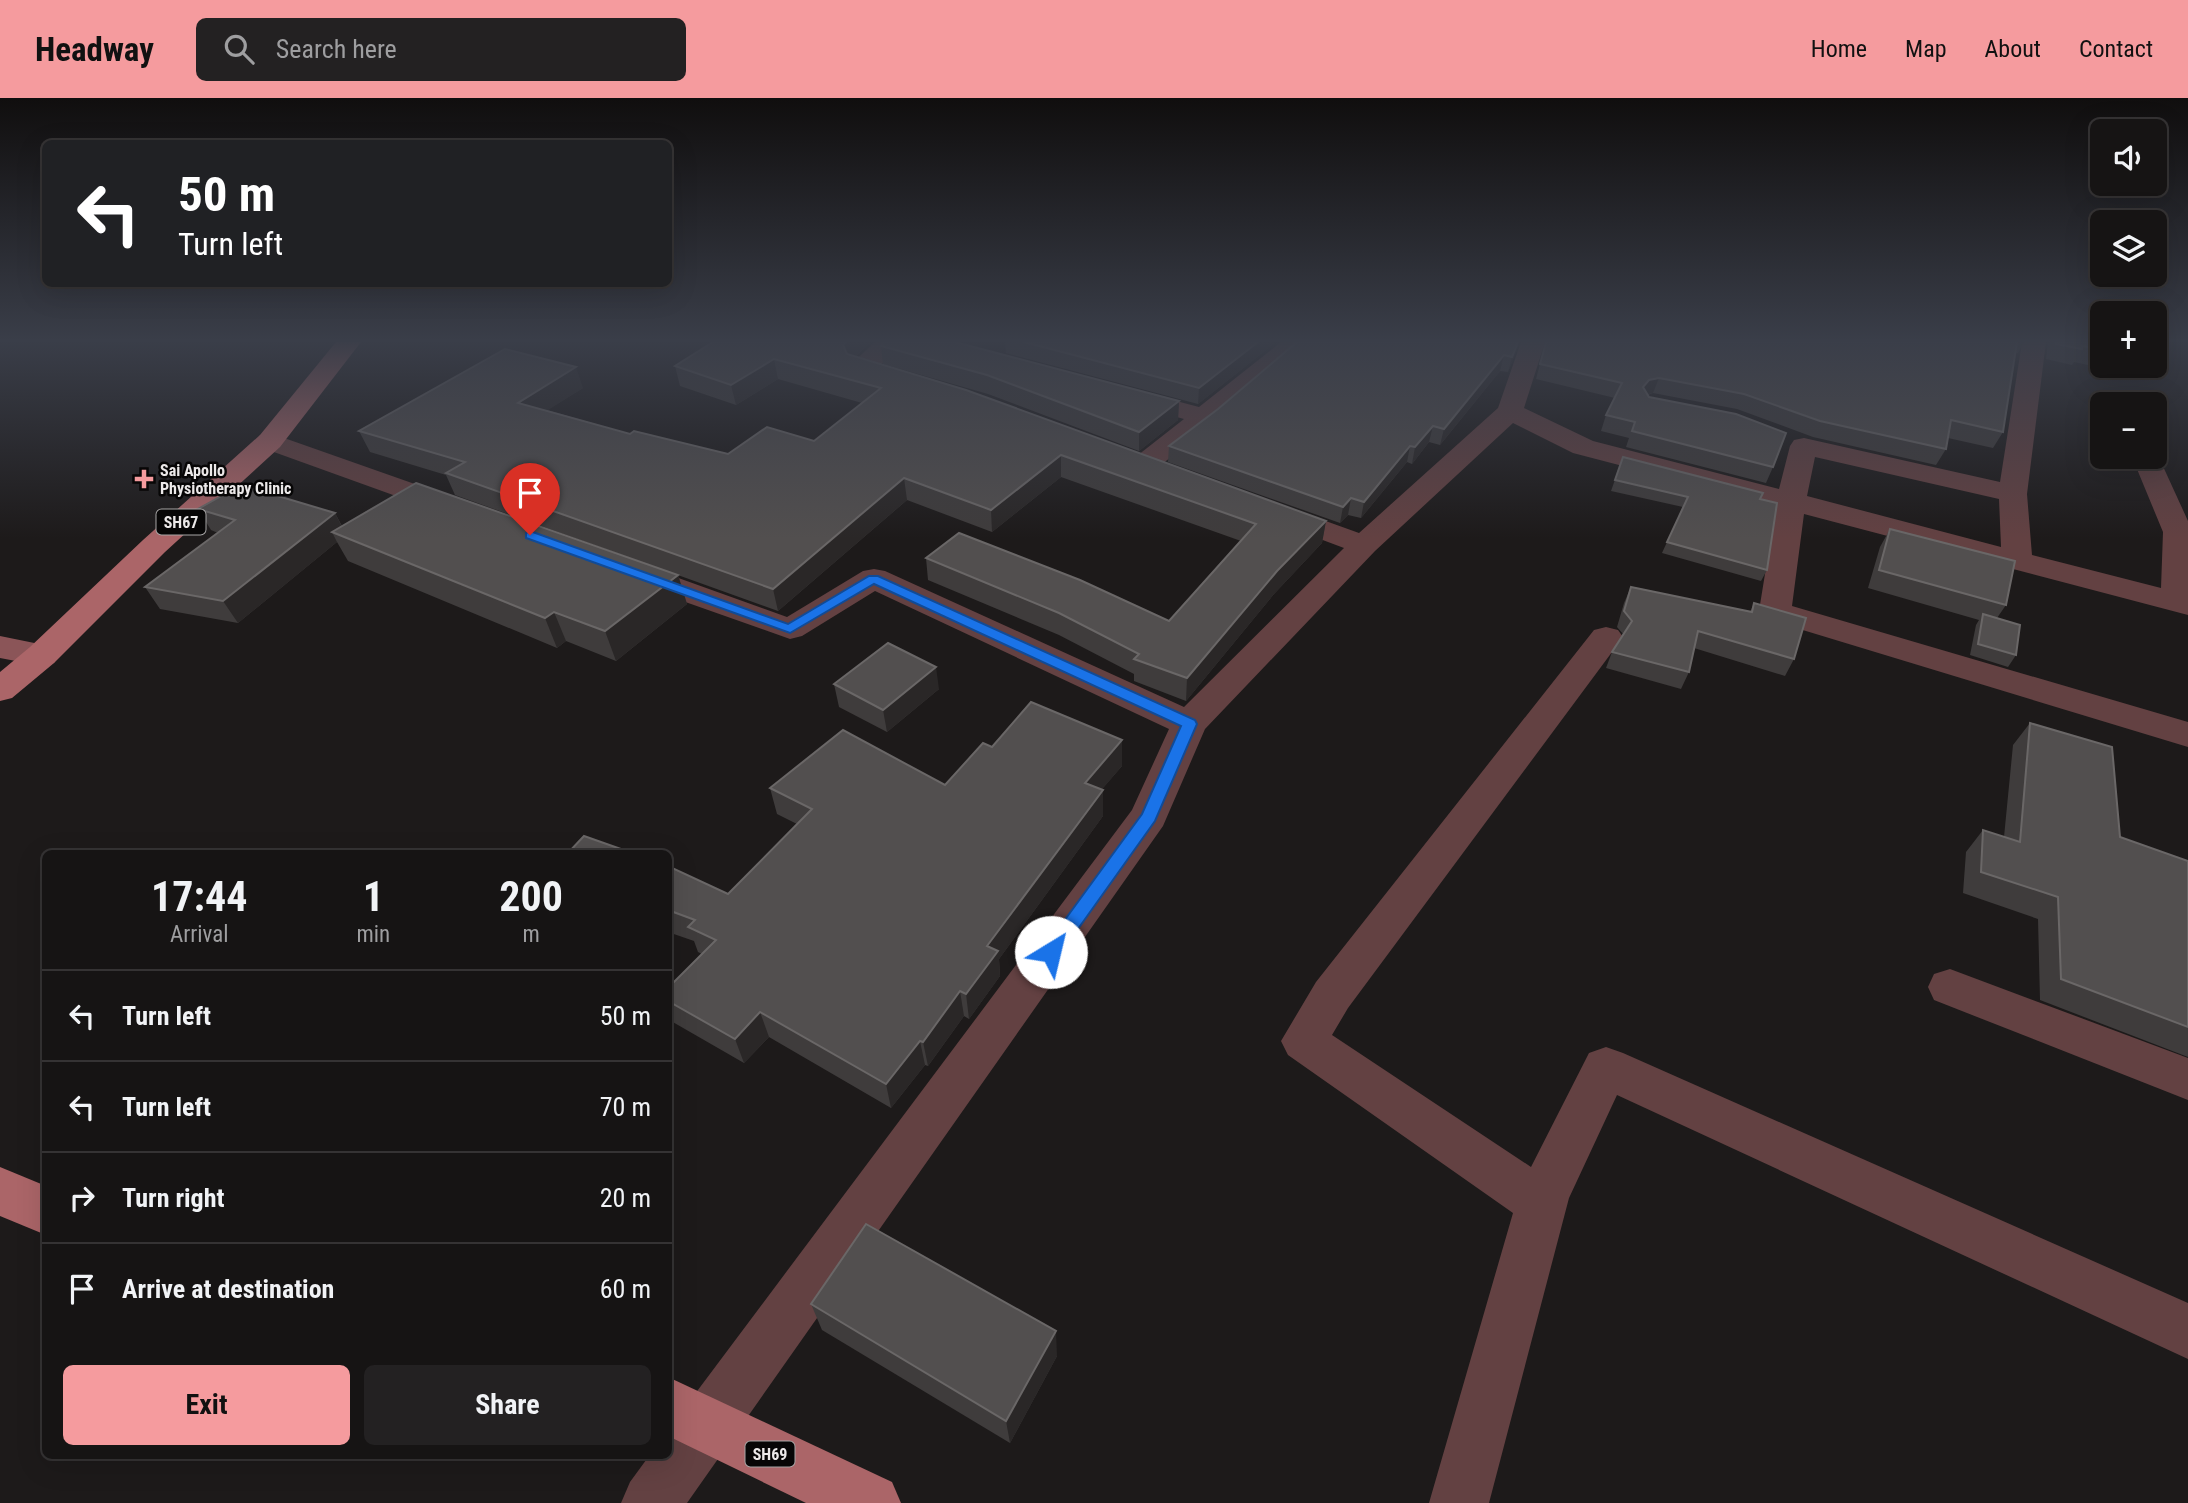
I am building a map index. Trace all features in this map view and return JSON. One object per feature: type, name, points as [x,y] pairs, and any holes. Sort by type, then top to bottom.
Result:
[{"type":"main road","name":"SH67","points":[[0,690],[42,655],[154,546],[270,441],[297,408]]},
{"type":"main road","points":[[0,646],[42,655]]},
{"type":"main road","points":[[0,1191],[42,1209]]},
{"type":"main road","name":"SH69","points":[[689,1415],[871,1503]]},
{"type":"street","points":[[1170,408],[1206,417]]},
{"type":"street","points":[[1143,465],[1217,408]]},
{"type":"street","points":[[672,1454],[689,1415],[1149,817],[1189,724],[1364,545],[1511,408]]},
{"type":"street","points":[[2017,559],[2014,494],[2025,408]]},
{"type":"street","points":[[1510,411],[1583,447],[2183,603],[2178,532],[2151,469]]},
{"type":"street","points":[[270,441],[478,516]]},
{"type":"street","points":[[2014,494],[1793,442],[1791,501],[1775,611],[2188,735]]},
{"type":"street","points":[[1114,454],[1169,475]]},
{"type":"street","points":[[1247,503],[1364,545]]},
{"type":"street","points":[[608,563],[790,629],[874,578],[1189,724]]},
{"type":"street","points":[[1541,1203],[1304,1041],[1332,995],[1606,637]]},
{"type":"street","points":[[1950,987],[2188,1079]]},
{"type":"street","points":[[1459,1503],[1541,1203],[1606,1068],[2188,1331]]},
{"type":"street","points":[[651,1503],[670,1459]]},
{"type":"building","points":[[401,408],[534,408],[630,434],[634,431],[728,454],[767,427],[814,441],[856,408],[1014,408],[1326,521],[1277,571],[1187,678],[1134,659],[1139,654],[1059,613],[926,558],[959,533],[1080,580],[1169,621],[1256,524],[1061,455],[991,510],[904,478],[773,589],[446,473],[465,462],[359,431]]},
{"type":"building","points":[[1074,408],[1171,408],[1139,432]]},
{"type":"building","points":[[1461,408],[1444,429],[1433,426],[1415,447],[1410,446],[1364,502],[1351,498],[1343,507],[1169,446],[1218,409]]},
{"type":"building","points":[[1610,408],[1703,408],[1736,414],[1786,433],[1773,467],[1632,431],[1635,422],[1606,415]]},
{"type":"building","points":[[1782,408],[2007,408],[2003,432],[1951,420],[1946,449],[1820,421]]},
{"type":"building","points":[[1623,457],[1763,493],[1760,499],[1777,503],[1767,570],[1667,542],[1688,497],[1615,480]]},
{"type":"building","points":[[416,483],[678,575],[605,631],[554,612],[545,618],[332,532]]},
{"type":"building","points":[[241,485],[335,513],[223,601],[145,587],[235,520],[198,509]]},
{"type":"building","points":[[1890,529],[2015,561],[2006,605],[1879,570]]},
{"type":"building","points":[[1631,587],[1752,612],[1754,603],[1806,618],[1794,659],[1698,631],[1689,672],[1612,652],[1632,621],[1624,611]]},
{"type":"building","points":[[1983,614],[2020,625],[2016,655],[1978,644]]},
{"type":"building","points":[[888,643],[936,667],[883,710],[834,684]]},
{"type":"building","points":[[1031,702],[1122,740],[1085,783],[1103,790],[987,946],[998,951],[966,994],[960,991],[923,1042],[920,1041],[886,1084],[760,1012],[735,1039],[672,1003],[672,984],[716,940],[688,927],[695,920],[672,911],[672,868],[728,894],[812,809],[770,788],[843,730],[945,785],[983,743],[992,747]]},
{"type":"building","points":[[2030,723],[2112,747],[2120,837],[2188,861],[2188,1027],[2061,979],[2058,897],[1981,872],[1983,830],[2020,842]]},
{"type":"building","points":[[584,836],[624,850],[571,850]]},
{"type":"building","points":[[866,1224],[1056,1331],[1006,1421],[811,1304]]},
{"type":"place","name":"Sai Apollo Physiotherapy Clinic","points":[[144,479]]},
{"type":"route","points":[[530,535],[790,629],[874,578],[1189,724],[1149,817],[1051,952]]}]
